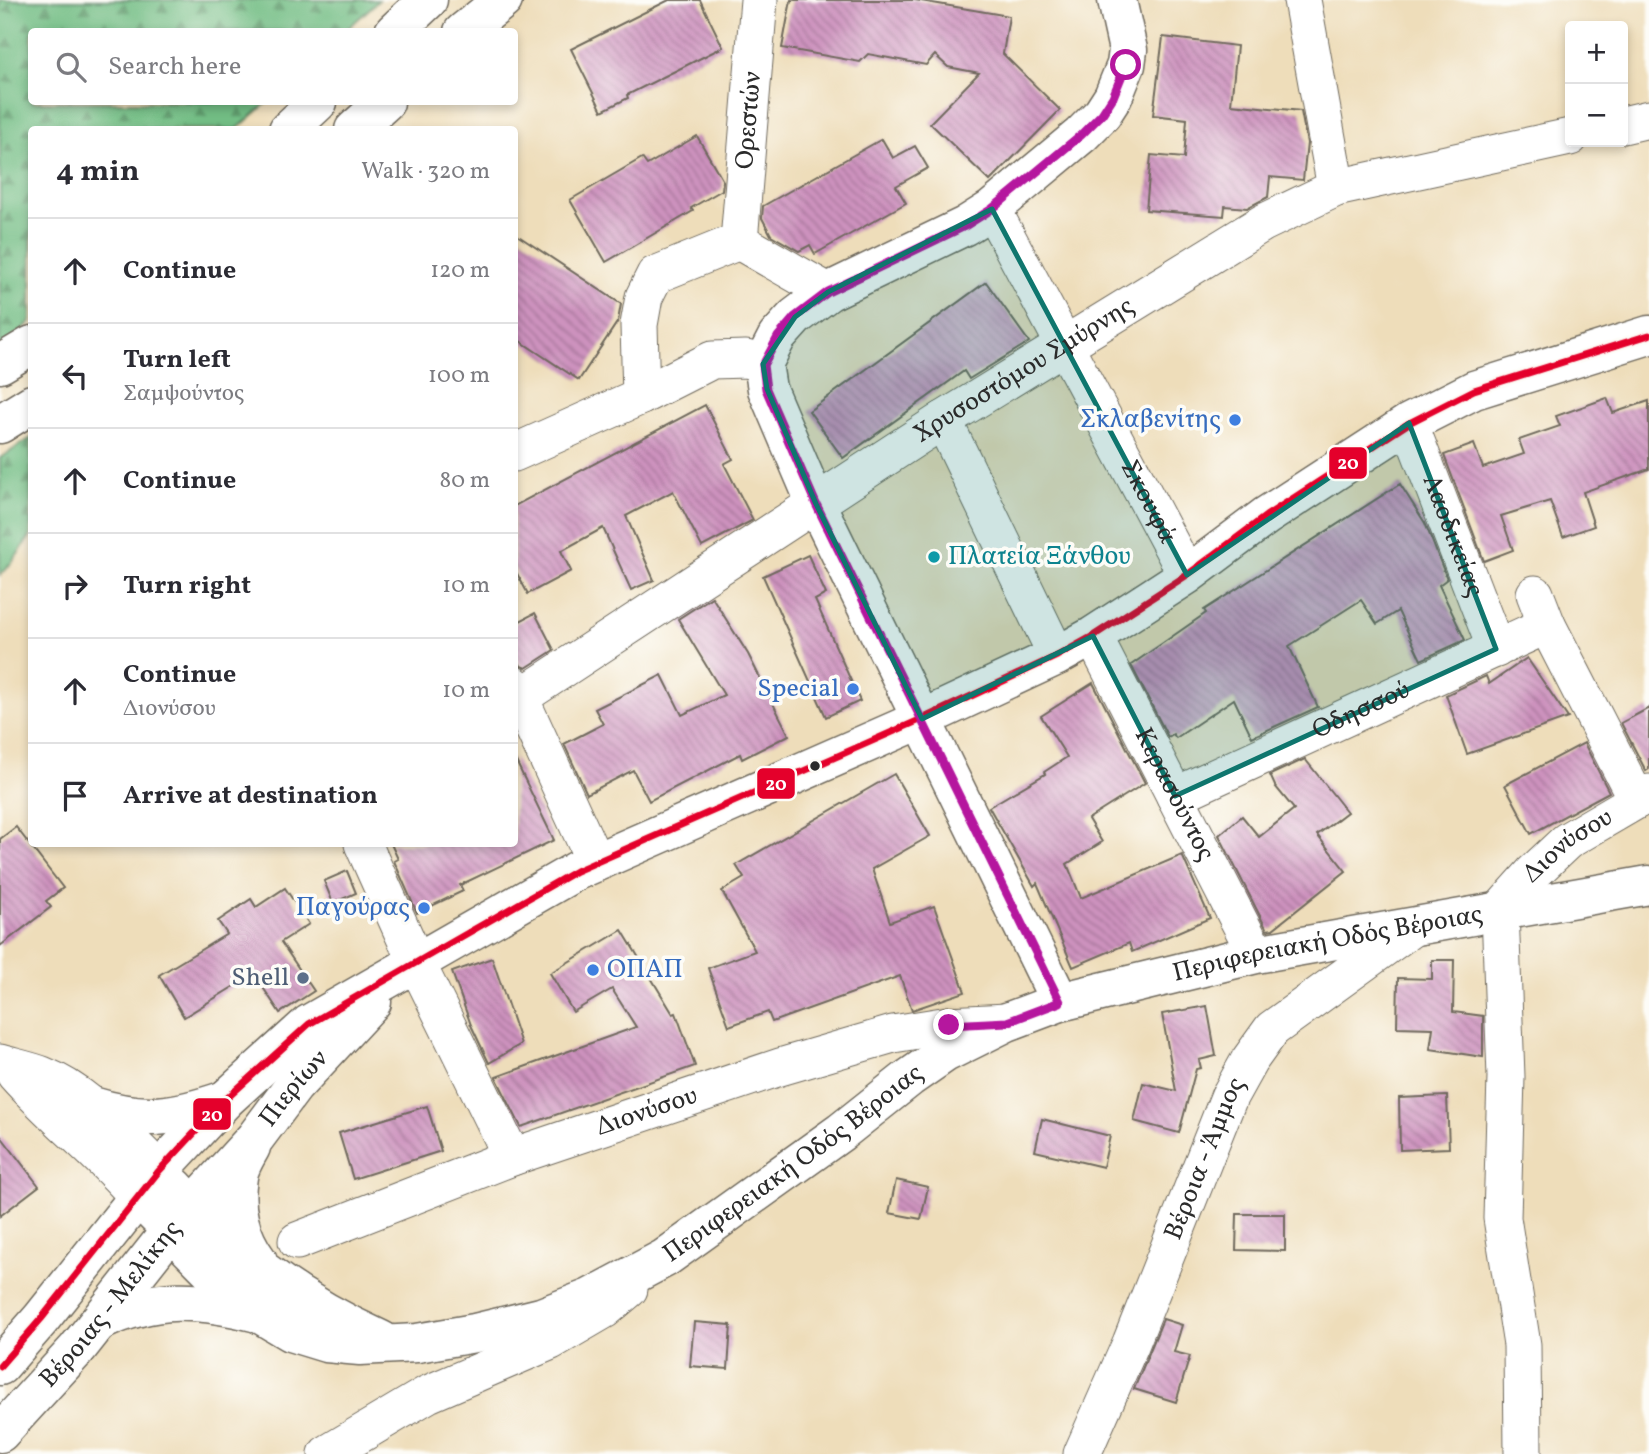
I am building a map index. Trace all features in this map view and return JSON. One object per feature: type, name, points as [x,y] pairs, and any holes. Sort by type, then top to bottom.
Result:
[{"type":"main road","points":[[398,28],[428,0]]},
{"type":"main road","points":[[468,28],[503,0]]},
{"type":"main road","points":[[1060,1002],[816,504],[766,389],[763,365],[778,337],[795,317],[828,292],[933,243],[992,209],[1081,135],[1102,114],[1113,97],[1126,65],[1128,50],[1117,0]]},
{"type":"main road","points":[[292,126],[315,105]]},
{"type":"main road","points":[[358,126],[382,105]]},
{"type":"main road","name":"Πιερίων","points":[[148,1183],[225,1100],[287,1041],[309,1024],[406,968],[595,862],[922,719],[1057,656],[1187,575],[1266,516],[1409,422],[1474,390],[1649,335]]},
{"type":"main road","points":[[0,364],[28,347]]},
{"type":"main road","points":[[0,424],[28,406]]},
{"type":"main road","name":"Περιφερειακή Οδός Βέροιας","points":[[148,1183],[181,1217],[215,1275],[260,1314],[290,1332],[326,1343],[360,1346],[417,1343],[475,1333],[541,1317],[590,1298],[665,1258],[841,1132],[909,1078],[945,1054],[1007,1022],[1060,1002],[1256,954],[1649,885]]},
{"type":"main road","name":"Πιερίων","points":[[181,1217],[255,1138],[294,1086],[406,968]]},
{"type":"main road","points":[[92,1106],[123,1116],[162,1116],[194,1111],[225,1100]]},
{"type":"main road","points":[[255,1138],[238,1175],[237,1212],[248,1247],[270,1276]]},
{"type":"main road","name":"Βέροιας - Μελίκης","points":[[0,1366],[41,1319],[148,1183]]},
{"type":"main road","name":"Περιφερειακή Οδός Βέροιας","points":[[181,1217],[219,1234],[306,1302],[389,1344]]},
{"type":"main road","name":"Βέροιας - Μελίκης","points":[[0,1433],[37,1395],[181,1217]]},
{"type":"main road","points":[[97,1323],[124,1310],[160,1303],[196,1301],[223,1304],[260,1314]]},
{"type":"street","name":"Ορεστών","points":[[739,241],[759,0]]},
{"type":"street","points":[[1302,0],[1336,188]]},
{"type":"street","points":[[1628,124],[1649,119]]},
{"type":"street","name":"Χρυσοστόμου Σμύρνης","points":[[518,691],[1062,345],[1263,223],[1336,188],[1565,138]]},
{"type":"street","name":"Σκουφά","points":[[992,209],[1062,345],[1187,575]]},
{"type":"street","points":[[641,396],[639,326],[644,297],[655,275],[739,241],[828,292]]},
{"type":"street","points":[[518,451],[641,396],[712,360],[746,359],[763,365]]},
{"type":"street","points":[[943,420],[1057,656]]},
{"type":"street","name":"Λαοδικείας","points":[[1409,422],[1496,649]]},
{"type":"street","name":"Οδησσού","points":[[1175,796],[1496,649],[1541,610],[1643,796]]},
{"type":"street","name":"Κερασούντος","points":[[1093,636],[1256,954]]},
{"type":"street","points":[[518,694],[595,862]]},
{"type":"street","name":"Διονύσου","points":[[1500,910],[1533,873],[1567,841],[1643,796]]},
{"type":"street","points":[[364,847],[406,968],[512,1157]]},
{"type":"street","points":[[1500,910],[1506,1077],[1502,1218],[1522,1345],[1523,1454]]},
{"type":"street","name":"Βέροια - Άμμος","points":[[1082,1454],[1131,1343],[1229,1097],[1249,1061],[1272,1029],[1413,927]]},
{"type":"street","name":"Διονύσου","points":[[297,1241],[512,1157],[780,1067],[893,1034],[949,1025],[1007,1022]]},
{"type":"street","points":[[4,1064],[43,1075],[92,1106],[148,1183]]},
{"type":"street","points":[[4,1064],[109,1164],[148,1183]]},
{"type":"street","points":[[327,1454],[428,1394],[551,1341],[604,1310],[665,1258]]},
{"type":"highlighted area","points":[[992,209],[1187,575],[1409,423],[1496,649],[1175,796],[1093,636],[922,719],[816,504],[767,389],[763,364],[795,317],[828,292]]},
{"type":"green space","points":[[0,0],[379,0],[348,28],[28,28],[28,105],[265,105],[240,126],[28,126],[28,324],[13,339],[0,346]]},
{"type":"green space","points":[[28,440],[28,539],[0,575],[0,458]]},
{"type":"building","points":[[669,0],[700,0],[723,47],[627,95],[628,98],[602,111],[571,49]]},
{"type":"building","points":[[791,0],[915,0],[1009,16],[1003,54],[1060,110],[990,181],[930,123],[979,73],[948,67],[935,55],[926,65],[868,54],[860,62],[782,48]]},
{"type":"building","points":[[1163,37],[1237,46],[1231,104],[1301,111],[1307,143],[1303,180],[1270,177],[1268,197],[1247,208],[1225,206],[1224,216],[1146,210],[1151,155],[1184,158],[1187,119],[1153,115]]},
{"type":"building","points":[[697,136],[723,181],[722,190],[691,208],[693,211],[606,262],[570,200],[642,158],[647,165]]},
{"type":"building","points":[[882,139],[893,158],[915,146],[928,168],[896,186],[906,203],[815,254],[810,245],[799,251],[771,235],[762,218],[763,206]]},
{"type":"building","points":[[518,236],[621,304],[618,321],[579,380],[518,340]]},
{"type":"building","points":[[986,282],[1029,342],[969,379],[964,371],[843,458],[809,411]]},
{"type":"building","points":[[1607,398],[1613,413],[1649,401],[1649,469],[1583,492],[1594,526],[1563,537],[1550,501],[1501,516],[1513,550],[1484,561],[1444,455],[1474,444],[1483,468],[1524,454],[1519,440],[1560,426],[1556,416]]},
{"type":"building","points":[[705,405],[733,459],[724,464],[753,520],[702,547],[673,491],[626,516],[654,580],[631,590],[603,528],[561,551],[571,571],[528,594],[518,575],[518,504]]},
{"type":"building","points":[[1400,484],[1425,523],[1447,579],[1439,585],[1465,640],[1421,660],[1398,611],[1377,624],[1361,600],[1289,646],[1318,707],[1252,737],[1234,699],[1176,738],[1173,734],[1168,737],[1131,665],[1206,613],[1204,610]]},
{"type":"building","points":[[808,555],[826,594],[815,600],[860,701],[826,717],[763,576]]},
{"type":"building","points":[[712,597],[748,654],[789,735],[742,759],[740,754],[649,801],[633,770],[587,794],[564,744],[603,724],[595,709],[662,675],[682,715],[724,695],[678,619]]},
{"type":"building","points":[[535,613],[554,650],[526,668],[518,660],[518,622]]},
{"type":"building","points":[[1527,658],[1568,718],[1467,754],[1446,695],[1486,676],[1489,684]]},
{"type":"building","points":[[1093,683],[1145,783],[1088,819],[1102,842],[1067,864],[1081,898],[1182,855],[1210,918],[1132,952],[1129,943],[1073,967],[1037,883],[1034,886],[989,807],[1045,774],[1044,772],[1067,757],[1041,716]]},
{"type":"building","points":[[1649,708],[1649,769],[1646,771],[1621,723]]},
{"type":"building","points":[[1584,743],[1609,792],[1531,834],[1505,785]]},
{"type":"building","points":[[1305,759],[1347,812],[1317,835],[1346,871],[1273,929],[1267,930],[1219,835],[1242,816],[1259,837],[1294,809],[1275,786],[1270,775]]},
{"type":"building","points":[[518,765],[554,840],[460,885],[463,891],[417,913],[394,861],[398,859],[392,847],[518,847]]},
{"type":"building","points":[[894,774],[930,836],[872,869],[890,922],[934,906],[965,992],[912,1010],[900,976],[772,1022],[768,1012],[729,1026],[708,968],[755,951],[722,891],[744,878],[736,865]]},
{"type":"building","points":[[16,827],[28,843],[28,847],[31,847],[63,888],[46,901],[51,907],[0,946],[0,839]]},
{"type":"building","points":[[347,871],[356,893],[333,903],[324,881]]},
{"type":"building","points":[[285,888],[309,924],[281,942],[314,991],[280,1013],[254,974],[184,1017],[159,975],[227,934],[218,921],[251,899],[256,907]]},
{"type":"building","points":[[622,930],[673,1014],[676,1013],[695,1066],[521,1127],[496,1077],[636,1027],[612,989],[573,1012],[550,973]]},
{"type":"building","points":[[492,958],[521,1044],[489,1063],[471,1025],[452,972]]},
{"type":"building","points":[[1432,960],[1454,960],[1453,1012],[1483,1016],[1483,1057],[1430,1049],[1433,1028],[1397,1027],[1398,978],[1432,979]]},
{"type":"building","points":[[1207,1006],[1216,1056],[1199,1060],[1201,1068],[1196,1069],[1179,1133],[1134,1121],[1143,1083],[1176,1091],[1162,1014]]},
{"type":"building","points":[[1447,1096],[1449,1148],[1400,1150],[1399,1098]]},
{"type":"building","points":[[427,1106],[441,1151],[353,1179],[339,1133]]},
{"type":"building","points":[[1042,1119],[1110,1136],[1103,1167],[1035,1151]]},
{"type":"building","points":[[0,1135],[39,1186],[0,1216]]},
{"type":"building","points":[[896,1180],[928,1187],[921,1219],[889,1213]]},
{"type":"building","points":[[1237,1214],[1285,1214],[1285,1251],[1236,1250]]},
{"type":"building","points":[[1163,1319],[1182,1325],[1174,1352],[1190,1356],[1176,1402],[1134,1389]]},
{"type":"building","points":[[694,1322],[731,1325],[728,1369],[690,1366]]},
{"type":"transit line","name":"20","points":[[0,1366],[41,1319],[158,1172],[225,1100],[309,1024],[576,871],[922,719],[1057,656],[1187,575],[1266,516],[1409,423],[1474,390],[1649,335]]},
{"type":"place","name":"Σκλαβενίτης","points":[[1235,420]]},
{"type":"place","name":"Πλατεία Ξάνθου","points":[[934,557]]},
{"type":"place","name":"Special","points":[[853,689]]},
{"type":"place","name":"Παγούρας","points":[[424,908]]},
{"type":"place","name":"ΟΠΑΠ","points":[[593,970]]},
{"type":"place","name":"Shell","points":[[303,978]]},
{"type":"route","points":[[949,1025],[1007,1022],[1060,1002],[816,504],[766,389],[763,365],[778,337],[795,317],[828,292],[933,243],[992,209],[1081,135],[1102,114],[1113,97],[1126,65]]}]
